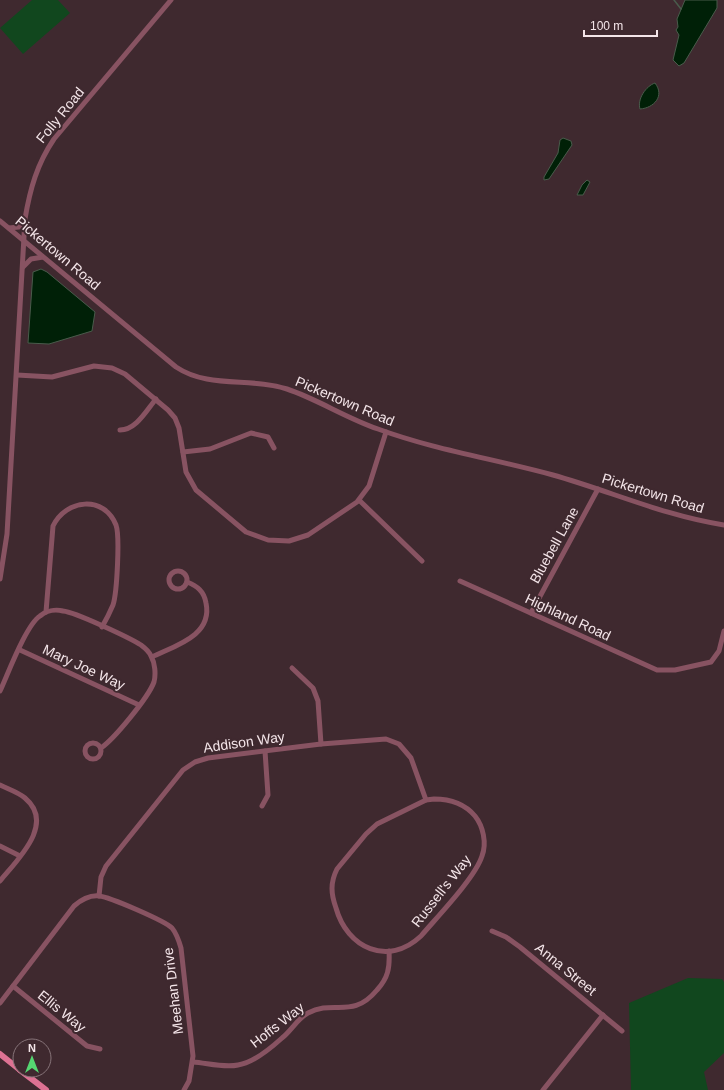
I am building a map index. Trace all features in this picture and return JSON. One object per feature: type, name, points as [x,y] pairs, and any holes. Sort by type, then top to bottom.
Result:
[{"type":"main road","points":[[0,1054],[12,1064]]},
{"type":"main road","points":[[30,1078],[46,1090]]},
{"type":"street","name":"Folly Road","points":[[0,579],[7,534],[25,221],[30,190],[40,162],[54,139],[171,0]]},
{"type":"street","name":"Pickertown Road","points":[[0,221],[176,366],[191,376],[208,380],[281,388],[357,422],[386,432],[537,471],[598,489],[676,515],[724,525]]},
{"type":"street","points":[[8,228],[19,227],[25,221]]},
{"type":"street","points":[[22,270],[24,265],[31,259],[44,258]]},
{"type":"street","points":[[17,374],[52,377],[94,366],[105,366],[125,374],[168,410],[177,422],[188,477],[196,490],[246,532],[259,538],[277,541],[289,541],[308,535],[358,500],[369,486],[386,432]]},
{"type":"street","points":[[120,430],[128,430],[133,426],[156,399]]},
{"type":"street","points":[[183,452],[210,449],[251,433],[268,437],[274,448]]},
{"type":"street","name":"Bluebell Lane","points":[[531,613],[598,489]]},
{"type":"street","points":[[358,500],[422,562]]},
{"type":"street","points":[[46,612],[53,526],[59,516],[69,508],[81,504],[92,505],[103,509],[110,515],[116,524],[118,535],[114,600],[102,627]]},
{"type":"street","name":"Highland Road","points":[[460,581],[651,668],[668,671],[702,665],[714,660],[719,651],[724,631]]},
{"type":"street","points":[[152,657],[192,637],[204,624],[207,612],[203,595],[197,586],[187,582]]},
{"type":"street","points":[[0,691],[31,626],[46,612],[63,610],[140,645],[152,657],[155,669],[154,681],[150,690],[139,706],[109,743],[101,748]]},
{"type":"street","name":"Mary Joe Way","points":[[20,650],[139,706]]},
{"type":"street","points":[[292,668],[313,688],[318,701],[321,744]]},
{"type":"street","name":"Addison Way","points":[[100,896],[101,877],[106,866],[183,770],[202,759],[379,738],[399,744],[411,758],[426,800]]},
{"type":"street","points":[[262,806],[268,795],[265,751]]},
{"type":"street","points":[[0,785],[26,798],[35,812],[37,826],[35,835],[0,881]]},
{"type":"street","name":"Russell's Way","points":[[426,800],[450,800],[470,810],[477,818],[482,830],[484,841],[483,855],[469,878],[422,936],[406,948],[389,951],[369,948],[349,935],[339,918],[335,906],[332,892],[333,877],[337,869],[371,829],[383,821],[426,800]]},
{"type":"street","points":[[0,846],[20,856]]},
{"type":"street","points":[[0,1003],[74,906],[81,900],[100,896]]},
{"type":"street","name":"Meehan Drive","points":[[100,896],[113,900],[168,925],[178,937],[181,948],[193,1062],[184,1090]]},
{"type":"street","name":"Anna Street","points":[[492,931],[506,937],[520,947],[622,1031]]},
{"type":"street","name":"Hoffs Way","points":[[193,1062],[240,1065],[249,1062],[274,1045],[307,1014],[314,1010],[354,1007],[362,1004],[369,1000],[388,975],[390,966],[389,951]]},
{"type":"street","name":"Ellis Way","points":[[13,986],[87,1046],[100,1049]]},
{"type":"street","points":[[543,1090],[603,1015]]},
{"type":"shaded area","points":[[32,0],[58,0],[70,13],[23,54],[0,28]]},
{"type":"shaded area","points":[[685,0],[717,0],[717,8],[684,63],[679,66],[673,60],[679,35],[676,30],[678,27],[677,19]]},
{"type":"shaded area","points":[[655,83],[659,92],[654,104],[640,109],[639,105],[643,93],[648,87]]},
{"type":"shaded area","points":[[563,138],[571,141],[572,145],[549,179],[544,180],[544,177],[558,153],[560,140]]},
{"type":"shaded area","points":[[587,180],[590,182],[583,195],[577,195],[582,185]]},
{"type":"shaded area","points":[[41,269],[47,272],[95,312],[92,331],[49,344],[28,343],[33,272]]},
{"type":"shaded area","points":[[688,978],[722,979],[724,982],[724,1053],[704,1072],[708,1090],[631,1090],[629,1003]]},
{"type":"waterway","points":[[674,0],[681,9]]}]
